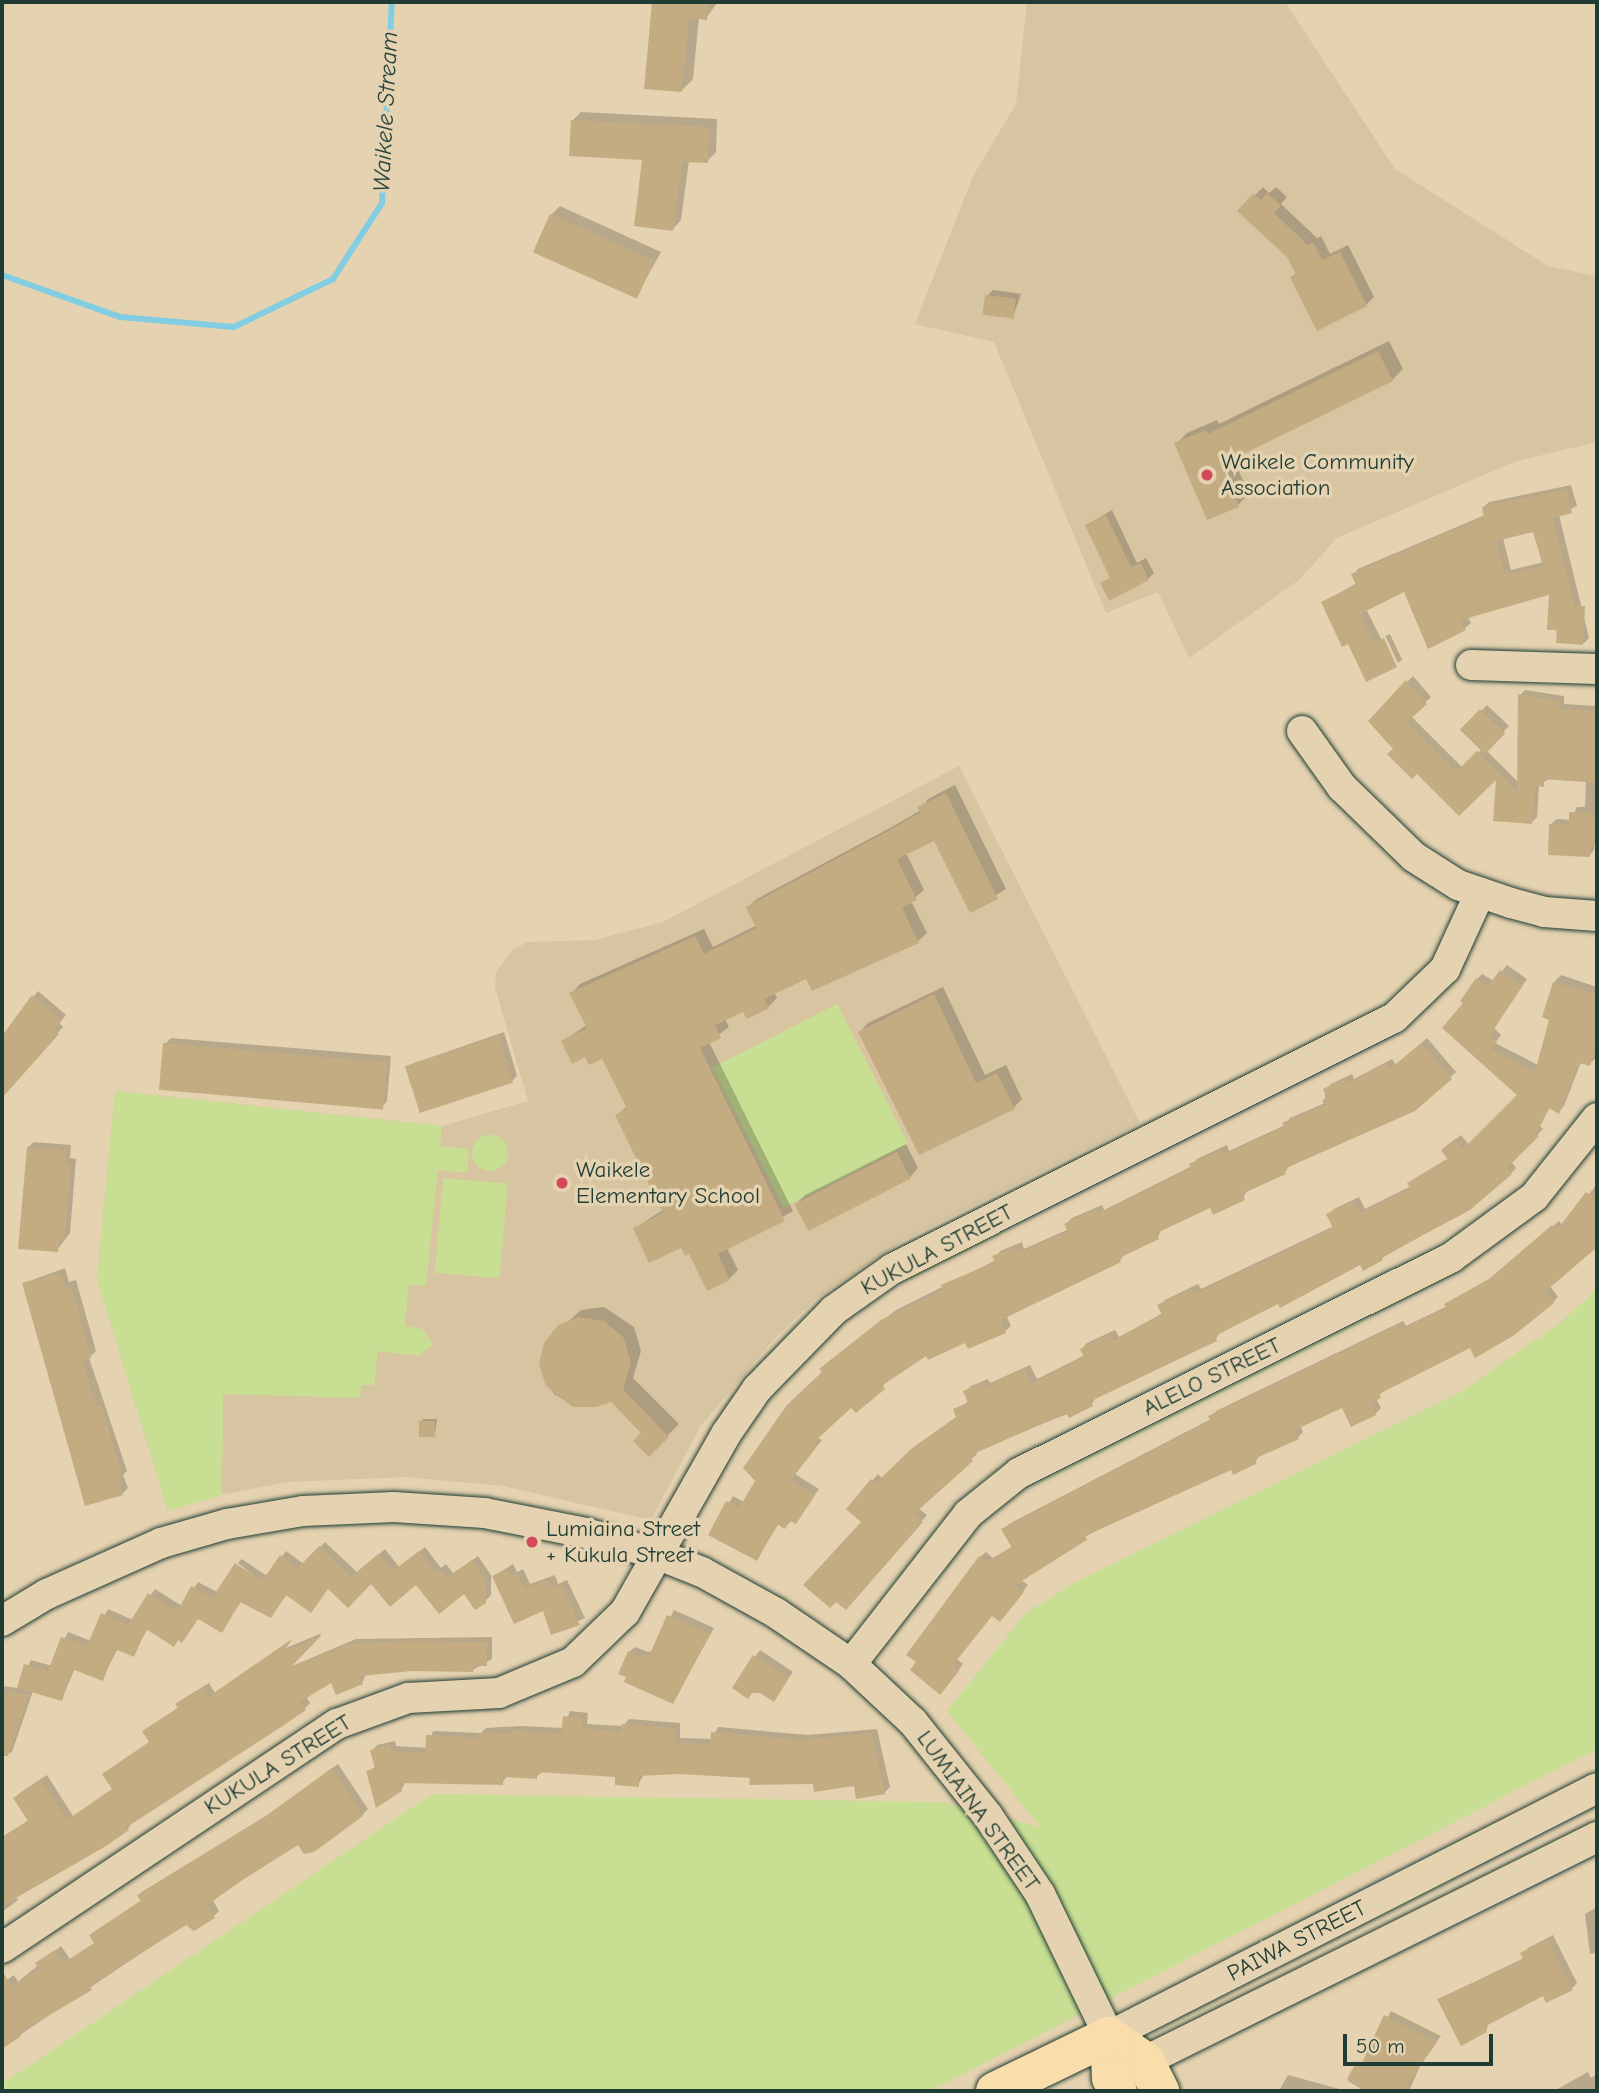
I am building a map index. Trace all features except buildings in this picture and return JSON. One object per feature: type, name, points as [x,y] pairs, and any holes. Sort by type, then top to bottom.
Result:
[{"type":"main road","points":[[1109,2036],[1153,2076]]},
{"type":"main road","name":"LUMIAINA STREET","points":[[1105,2087],[1109,2036]]},
{"type":"main road","name":"PAIWA STREET","points":[[995,2091],[1109,2036]]},
{"type":"street","points":[[1471,665],[1597,669]]},
{"type":"street","points":[[1302,731],[1370,819],[1414,857],[1480,893],[1545,912],[1597,916]]},
{"type":"street","name":"KUKULA STREET","points":[[2,1948],[337,1724],[408,1698],[499,1693],[573,1662],[619,1619],[659,1555],[726,1434],[757,1389],[834,1310],[892,1269],[1394,1018],[1445,968],[1480,893]]},
{"type":"street","name":"ALELO STREET","points":[[851,1664],[968,1514],[1018,1473],[1452,1257],[1534,1197],[1597,1118]]},
{"type":"street","name":"LUMIAINA STREET","points":[[2,1621],[47,1594],[161,1543],[227,1524],[303,1511],[394,1507],[485,1513],[586,1533],[659,1555],[702,1572],[776,1613],[851,1664],[939,1750],[1017,1857],[1077,1965],[1109,2036]]},
{"type":"street","name":"PAIWA STREET","points":[[1109,2036],[1597,1788]]},
{"type":"street","name":"PAIWA STREET","points":[[1105,2087],[1153,2076],[1597,1837]]},
{"type":"shaded area","points":[[1027,2],[1285,2],[1395,169],[1548,266],[1597,276],[1597,442],[1514,462],[1337,538],[1299,580],[1189,658],[1158,592],[1106,613],[994,342],[915,324],[973,176],[1016,104]]},
{"type":"shaded area","name":"Waikele Elementary School","points":[[959,766],[1140,1123],[902,1241],[817,1298],[774,1339],[700,1427],[651,1520],[503,1486],[406,1477],[289,1482],[214,1496],[168,1511],[97,1279],[115,1091],[442,1126],[528,1101],[495,988],[496,972],[513,949],[528,942],[595,940],[663,922]]},
{"type":"green space","points":[[837,1004],[908,1144],[784,1207],[712,1068]]},
{"type":"green space","points":[[115,1091],[442,1126],[440,1146],[469,1149],[467,1173],[438,1170],[426,1286],[409,1285],[405,1326],[423,1329],[433,1344],[419,1356],[378,1351],[374,1385],[361,1385],[360,1398],[223,1394],[222,1495],[168,1511],[97,1279]]},
{"type":"green space","points":[[490,1135],[503,1140],[508,1153],[503,1166],[490,1171],[477,1166],[472,1153],[477,1140]]},
{"type":"green space","points":[[443,1178],[508,1184],[499,1278],[435,1273]]},
{"type":"green space","points":[[1597,1289],[1597,1749],[930,2091],[2,2091],[2,2084],[432,1794],[942,1802],[1040,1827],[947,1711],[1025,1614],[1072,1584],[1459,1393],[1560,1323]]},
{"type":"waterway","name":"Waikele Stream","points":[[2,275],[120,317],[234,327],[333,279],[382,203],[392,2]]},
{"type":"place","name":"Waikele Community Association","points":[[1207,475]]},
{"type":"place","name":"Waikele Elementary School","points":[[562,1183]]},
{"type":"place","name":"Lumiaina Street + Kukula Street","points":[[532,1542]]}]
